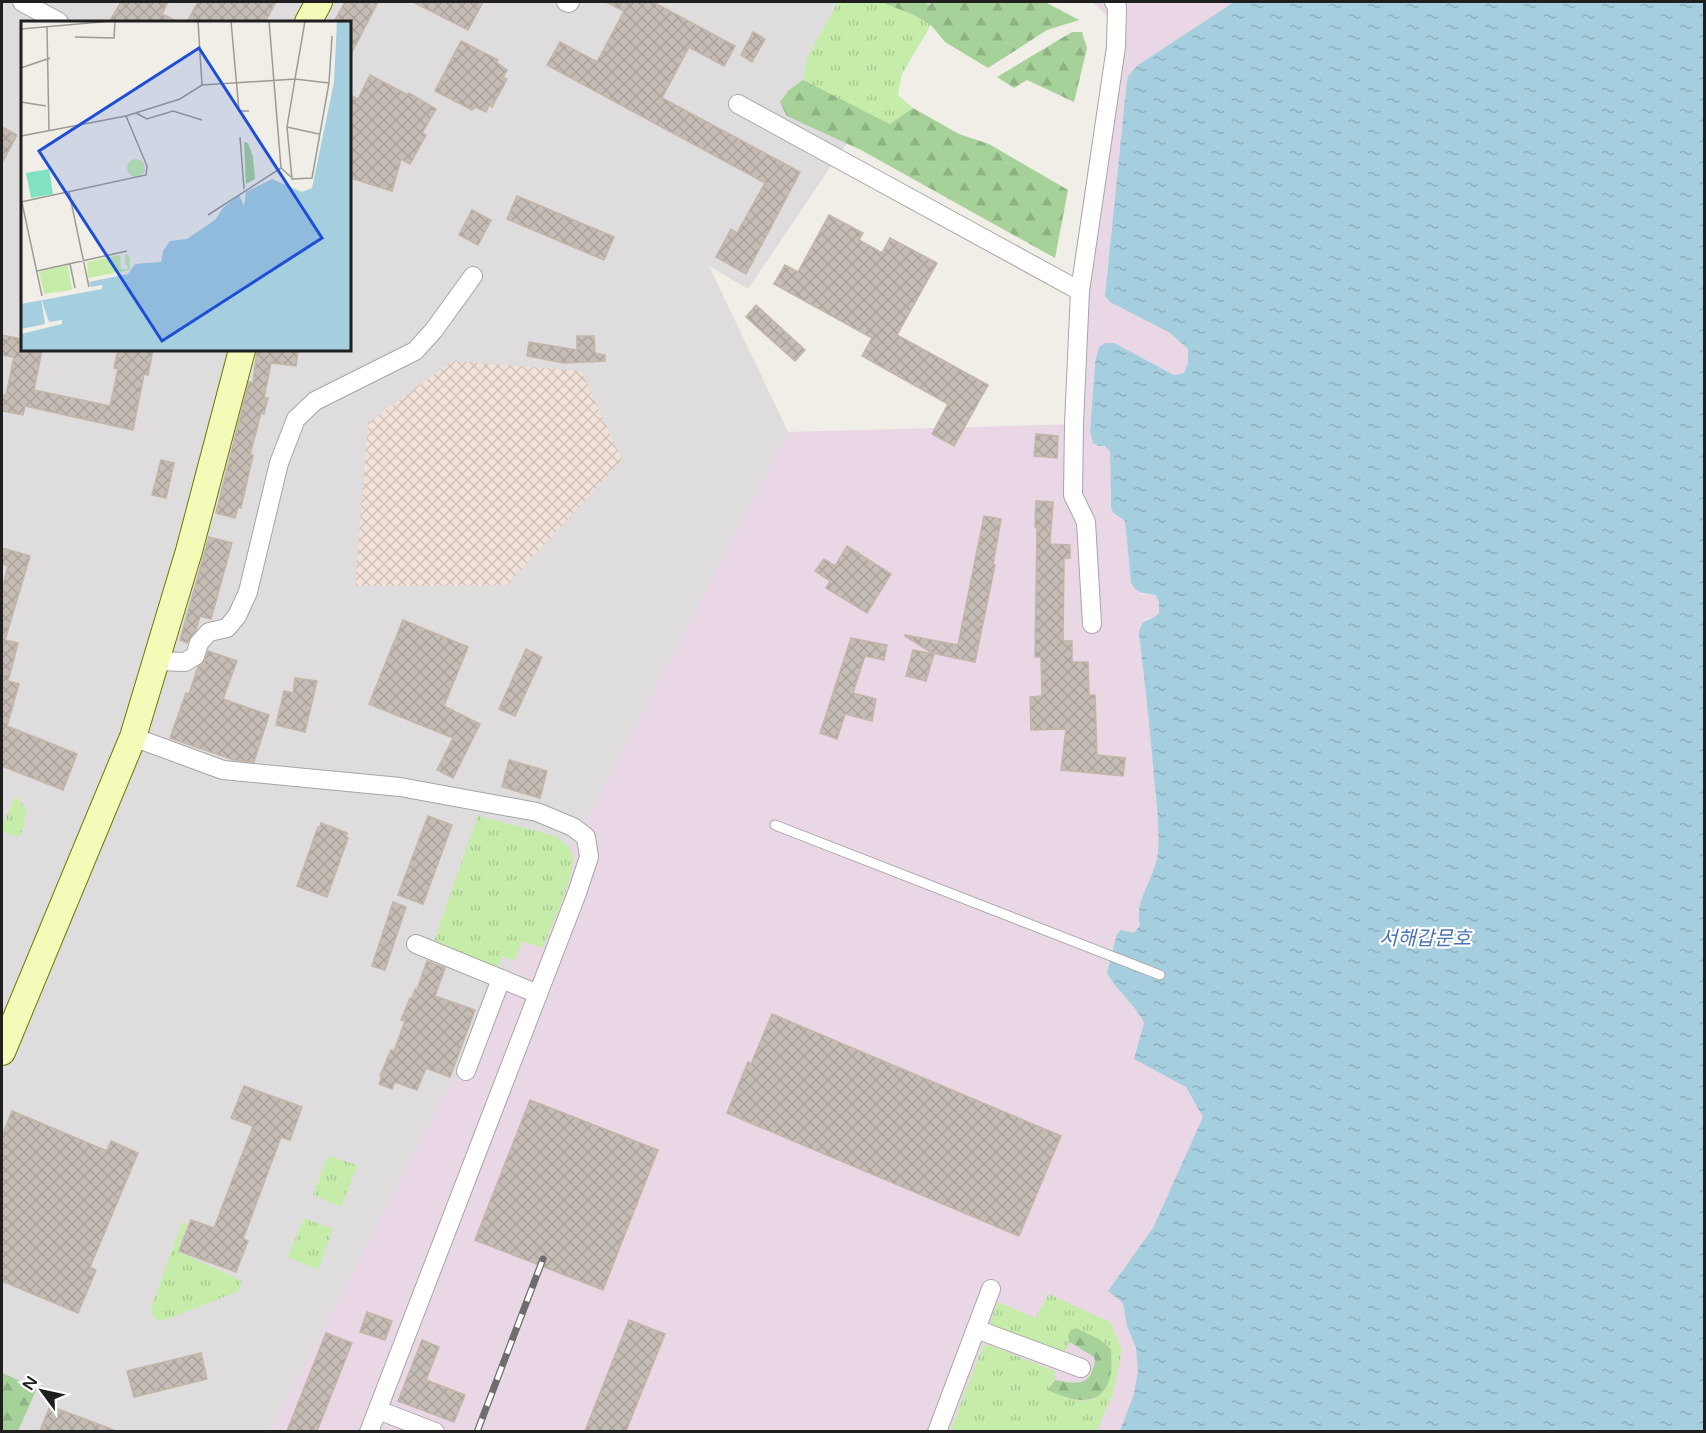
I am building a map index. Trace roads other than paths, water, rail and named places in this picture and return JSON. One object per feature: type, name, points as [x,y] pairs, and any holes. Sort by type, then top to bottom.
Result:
[{"type":"street","points":[[22,2],[57,21]]},
{"type":"street","points":[[309,21],[320,2]]},
{"type":"street","points":[[1092,624],[1086,522],[1073,495],[1080,291],[1116,47],[1118,7],[1114,2]]},
{"type":"street","points":[[738,104],[1080,291]]},
{"type":"street","points":[[156,661],[185,662],[195,656],[199,643],[209,632],[227,628],[237,616],[248,592],[279,463],[296,419],[315,401],[415,351],[434,330],[473,276]]},
{"type":"street","points":[[2,1052],[133,737],[189,551],[242,351]]},
{"type":"street","points":[[133,737],[223,770],[400,787],[537,812],[573,827],[586,837],[589,857],[369,1431]]},
{"type":"street","points":[[416,944],[538,994]]},
{"type":"street","points":[[466,1071],[501,979]]},
{"type":"street","points":[[938,1431],[991,1289]]},
{"type":"street","points":[[976,1329],[1081,1368]]},
{"type":"street","points":[[378,1410],[435,1431]]},
{"type":"lane","points":[[775,825],[1160,975]]},
{"type":"water","name":"서해갑문호","points":[[1234,2],[1704,2],[1704,1431],[1120,1431],[1134,1394],[1138,1371],[1136,1348],[1127,1326],[1123,1303],[1108,1291],[1153,1228],[1203,1117],[1186,1087],[1134,1059],[1144,1023],[1107,973],[1117,934],[1121,930],[1134,933],[1140,925],[1141,900],[1157,859],[1157,808],[1139,635],[1144,622],[1159,613],[1159,603],[1156,595],[1139,592],[1131,583],[1125,521],[1113,513],[1111,507],[1110,451],[1105,446],[1093,443],[1090,432],[1095,363],[1099,347],[1106,343],[1114,343],[1174,375],[1184,373],[1188,363],[1188,349],[1170,333],[1110,302],[1105,296],[1126,89],[1128,76],[1138,65]]},
{"type":"railway","points":[[477,1432],[543,1259]]}]
